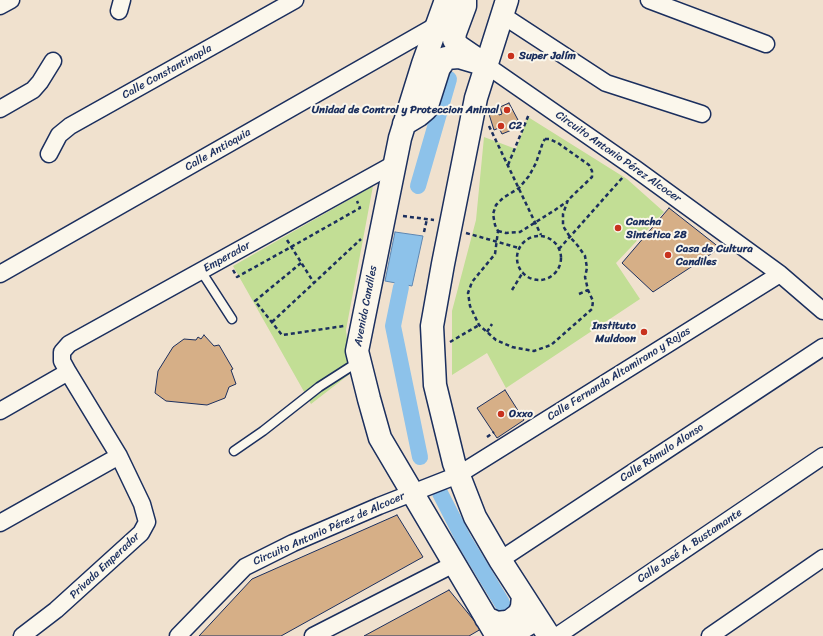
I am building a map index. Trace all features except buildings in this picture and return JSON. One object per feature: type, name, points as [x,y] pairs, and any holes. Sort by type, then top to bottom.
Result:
[{"type":"main road","name":"Avenida Candiles","points":[[446,0],[423,64],[404,124],[394,164],[392,217],[367,301],[356,350],[380,438],[416,491],[454,564],[518,623]]},
{"type":"main road","points":[[465,0],[465,6],[455,33],[455,43],[486,65]]},
{"type":"main road","name":"Avenida Candiles","points":[[504,7],[476,98],[442,224],[432,326],[435,385],[452,477],[500,560],[518,623]]},
{"type":"main road","points":[[404,124],[426,109],[439,68],[446,58],[459,57],[486,65]]},
{"type":"street","name":"Calle Constantinopla","points":[[49,154],[60,135],[70,126],[295,0]]},
{"type":"street","points":[[649,0],[766,44]]},
{"type":"street","points":[[504,7],[606,83],[702,114]]},
{"type":"street","name":"Calle Antioquia","points":[[0,274],[437,25]]},
{"type":"street","points":[[0,109],[33,90],[40,82],[53,61]]},
{"type":"street","name":"Circuito Antonio Pérez Alcocer","points":[[486,65],[633,166],[780,274],[823,311]]},
{"type":"street","name":"Emperador","points":[[62,352],[70,344],[394,164]]},
{"type":"street","name":"Calle Fernando Altamirano y Rojas","points":[[452,477],[780,274]]},
{"type":"street","name":"Calle Rómulo Alonso","points":[[500,560],[823,346]]},
{"type":"street","name":"Privada Emperador","points":[[22,636],[56,610],[141,533],[147,522],[142,504],[119,456],[68,372],[62,361],[62,352]]},
{"type":"street","points":[[0,411],[68,372]]},
{"type":"street","points":[[0,523],[119,456]]},
{"type":"street","name":"Calle José A. Bustamante","points":[[557,636],[823,456]]},
{"type":"street","name":"Circuito Antonio Pérez de Alcocer","points":[[178,636],[245,567],[294,543],[452,477]]},
{"type":"street","points":[[710,636],[823,558]]},
{"type":"street","points":[[313,636],[454,564]]},
{"type":"lane","points":[[201,271],[232,319]]},
{"type":"lane","points":[[353,324],[356,312],[367,301]]},
{"type":"lane","points":[[234,451],[263,431],[319,388],[356,350]]},
{"type":"path","points":[[508,165],[536,99]]},
{"type":"path","points":[[489,125],[541,235]]},
{"type":"path","points":[[498,230],[506,233],[520,232],[555,210],[592,177],[592,171],[589,165],[558,143],[549,139],[546,139],[543,142],[536,163],[529,176],[519,188],[503,198],[496,205],[493,214],[498,230],[495,254],[472,282],[468,293],[470,306],[479,325],[496,340],[512,347],[534,351],[551,346],[592,309],[593,301],[588,290],[585,277],[588,268],[585,256],[570,238],[563,226],[563,214],[568,200]]},
{"type":"path","points":[[559,249],[633,166]]},
{"type":"path","points":[[226,258],[237,277],[292,247],[360,208],[350,188]]},
{"type":"path","points":[[272,322],[314,283],[392,217],[427,219],[519,248]]},
{"type":"path","points":[[424,232],[427,219]]},
{"type":"path","points":[[280,228],[314,283]]},
{"type":"path","points":[[541,235],[550,238],[557,244],[561,252],[561,261],[558,269],[553,275],[546,279],[537,280],[529,278],[523,272],[518,265],[517,256],[519,248],[525,241],[532,237],[541,235]]},
{"type":"path","points":[[301,263],[255,301],[282,335],[353,324]]},
{"type":"path","points":[[512,290],[523,272]]},
{"type":"path","points":[[579,294],[588,290]]},
{"type":"path","points":[[487,332],[492,324]]},
{"type":"path","points":[[434,351],[479,325]]},
{"type":"green space","points":[[528,117],[627,179],[664,212],[616,263],[640,299],[506,388],[487,353],[452,375],[452,311],[476,220],[484,137],[516,149]]},
{"type":"green space","points":[[373,186],[346,330],[351,373],[311,404],[233,266]]},
{"type":"water","points":[[395,232],[423,236],[412,286],[385,281]]},
{"type":"waterway","points":[[418,186],[449,79]]},
{"type":"waterway","points":[[401,287],[393,326],[420,457]]},
{"type":"waterway","points":[[440,493],[464,540],[502,603]]},
{"type":"place","name":"Super Jalím","points":[[511,56]]},
{"type":"place","name":"Unidad de Control y Proteccion Animal","points":[[507,110]]},
{"type":"place","name":"C2","points":[[501,126]]},
{"type":"place","name":"Cancha Sintetica 28","points":[[618,228]]},
{"type":"place","name":"Casa de Cultura Candiles","points":[[668,255]]},
{"type":"place","name":"Instituto Muldoon","points":[[644,332]]},
{"type":"place","name":"Oxxo","points":[[501,414]]}]
